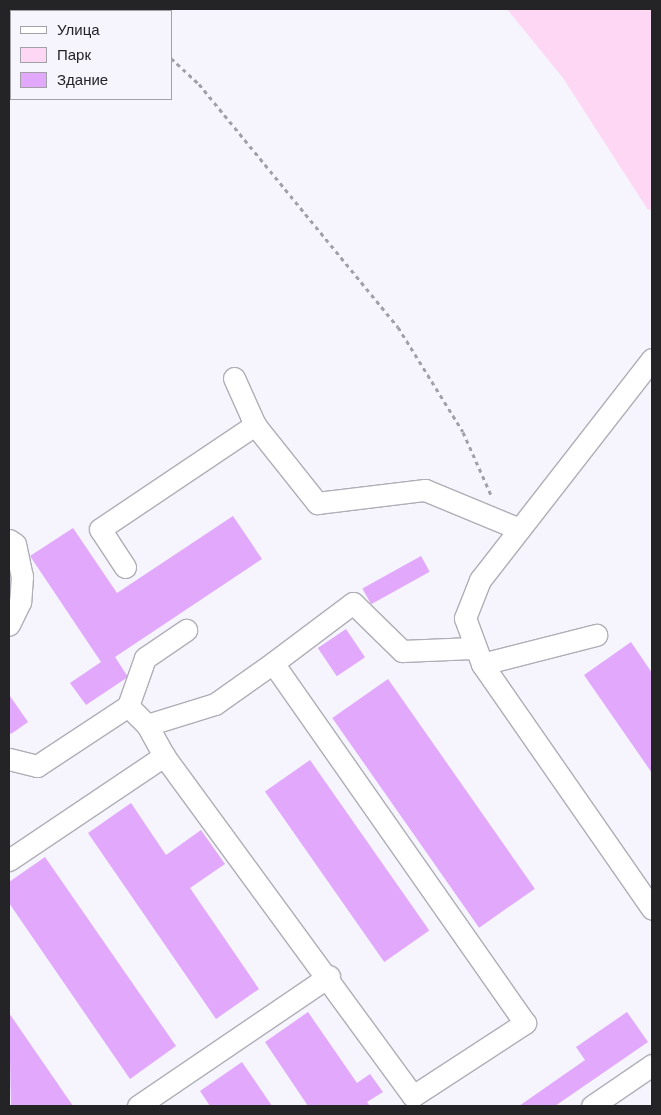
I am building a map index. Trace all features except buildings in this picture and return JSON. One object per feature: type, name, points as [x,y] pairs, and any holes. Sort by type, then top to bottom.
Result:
[{"type":"street","points":[[652,359],[519,530],[469,600],[465,618],[477,656],[652,909]]},
{"type":"street","points":[[234,378],[255,425],[317,503],[425,490],[519,530]]},
{"type":"street","points":[[125,567],[100,529],[255,425]]},
{"type":"street","points":[[9,540],[15,544],[22,576],[20,602],[9,625]]},
{"type":"street","points":[[147,725],[215,704],[353,603],[402,651],[477,656],[596,636]]},
{"type":"street","points":[[9,759],[37,766],[128,706],[145,658],[186,630]]},
{"type":"street","points":[[128,706],[147,725],[164,756],[329,976],[416,1101],[525,1023],[273,663]]},
{"type":"street","points":[[9,860],[164,756]]},
{"type":"street","points":[[138,1106],[329,976]]},
{"type":"street","points":[[592,1106],[652,1064]]},
{"type":"path","points":[[172,59],[199,84],[398,327],[463,432],[484,488],[496,502]]},
{"type":"green space","points":[[507,9],[652,9],[652,209],[648,210],[563,78]]}]
